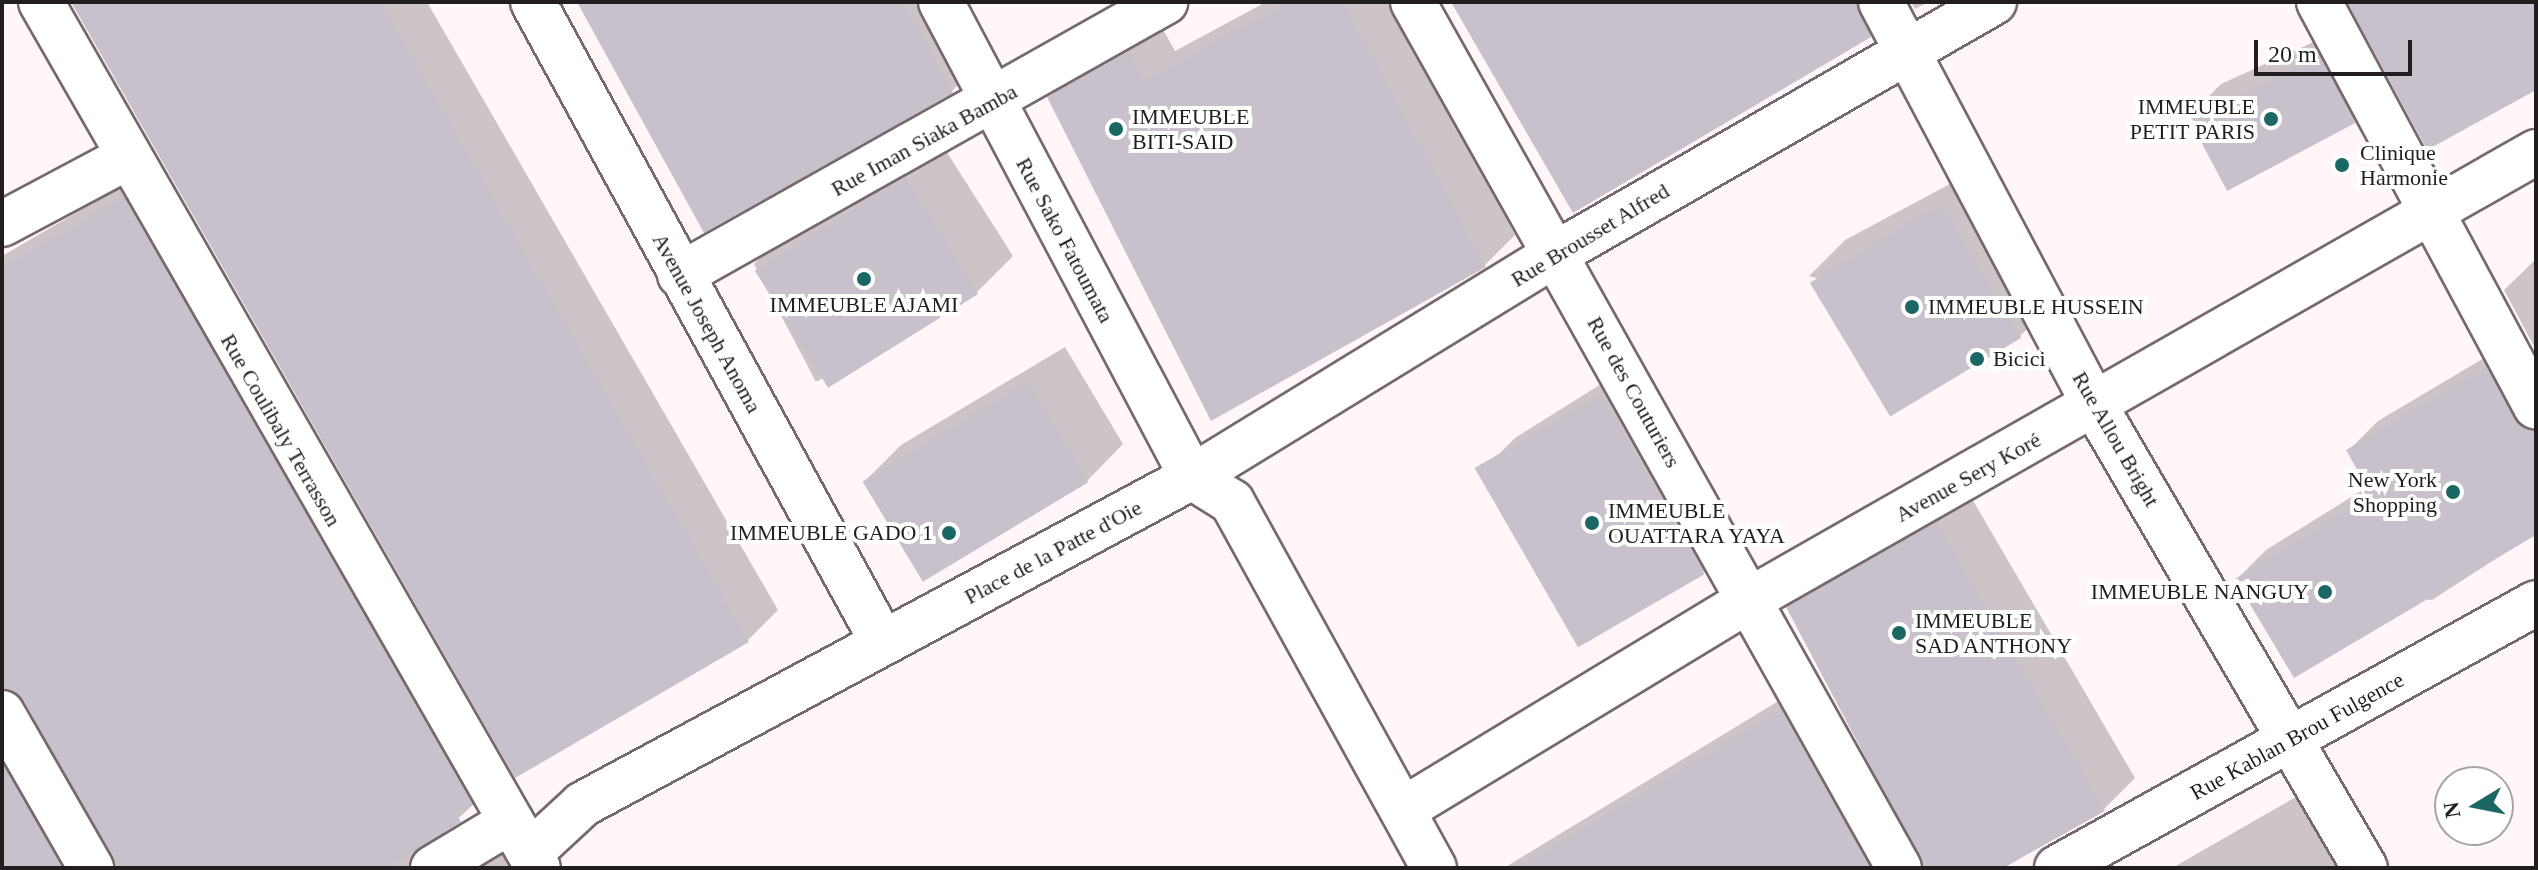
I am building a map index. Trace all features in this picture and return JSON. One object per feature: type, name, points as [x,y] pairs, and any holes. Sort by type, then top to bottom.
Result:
[{"type":"street","name":"Rue Coulibaly Terrasson","points":[[41,2],[126,158],[526,847]]},
{"type":"street","name":"Avenue Joseph Anoma","points":[[533,2],[883,643]]},
{"type":"street","name":"Rue Sako Fatoumata","points":[[941,2],[992,104],[1192,477]]},
{"type":"street","name":"Rue Iman Siaka Bamba","points":[[680,275],[992,104],[1165,2]]},
{"type":"street","name":"Rue des Couturiers","points":[[1413,2],[1557,253],[1899,868]]},
{"type":"street","name":"Rue Allou Bright","points":[[1881,2],[1909,49],[2095,406],[2365,868]]},
{"type":"street","name":"Rue Brousset Alfred","points":[[1192,477],[1557,253],[1994,2]]},
{"type":"street","points":[[2319,2],[2536,407]]},
{"type":"street","name":"Avenue Sery Koré","points":[[1404,809],[1749,600],[2095,406],[2536,152]]},
{"type":"street","points":[[2,224],[126,158]]},
{"type":"street","points":[[1192,477],[1232,502],[1434,868]]},
{"type":"street","name":"Place de la Patte d'Oie","points":[[433,868],[526,847],[583,804],[1192,477]]},
{"type":"street","name":"Rue Kablan Brou Fulgence","points":[[2057,868],[2536,603]]},
{"type":"street","points":[[2,713],[91,868]]},
{"type":"building","points":[[71,2],[380,2],[749,642],[515,778]]},
{"type":"building","points":[[577,2],[904,2],[953,93],[704,233]]},
{"type":"building","points":[[1289,2],[1343,2],[1486,267],[1211,421],[1047,97],[1128,51],[1143,81]]},
{"type":"building","points":[[1451,2],[1856,2],[1871,37],[1573,213]]},
{"type":"building","points":[[2347,2],[2536,2],[2536,90],[2427,150]]},
{"type":"building","name":"IMMEUBLE PETIT PARIS","points":[[2319,55],[2355,123],[2227,191],[2191,123]]},
{"type":"building","name":"IMMEUBLE AJAMI","points":[[905,177],[978,294],[828,388],[755,271]]},
{"type":"building","points":[[124,197],[472,804],[456,813],[461,822],[386,868],[116,868],[24,701],[2,688],[2,268]]},
{"type":"building","name":"IMMEUBLE HUSSEIN","points":[[1941,204],[2021,338],[1890,417],[1810,283]]},
{"type":"building","points":[[2486,367],[2514,419],[2536,432],[2536,535],[2294,678],[2235,579],[2371,494],[2346,450]]},
{"type":"building","name":"IMMEUBLE GADO 1","points":[[1028,382],[1088,482],[923,582],[863,481]]},
{"type":"building","name":"IMMEUBLE OUATTARA YAYA","points":[[1601,395],[1704,574],[1578,647],[1475,468]]},
{"type":"building","points":[[1936,522],[2105,811],[2003,868],[1924,868],[1786,607]]},
{"type":"building","points":[[1781,710],[1870,868],[1516,868]]},
{"type":"building","points":[[2,763],[62,868],[2,868]]},
{"type":"place","name":"IMMEUBLE PETIT PARIS","points":[[2271,119]]},
{"type":"place","name":"IMMEUBLE BITI-SAID","points":[[1116,129]]},
{"type":"place","name":"Clinique Harmonie","points":[[2342,165]]},
{"type":"place","name":"IMMEUBLE AJAMI","points":[[864,279]]},
{"type":"place","name":"IMMEUBLE HUSSEIN","points":[[1912,307]]},
{"type":"place","name":"Bicici","points":[[1977,359]]},
{"type":"place","name":"New York Shopping","points":[[2453,492]]},
{"type":"place","name":"IMMEUBLE OUATTARA YAYA","points":[[1592,523]]},
{"type":"place","name":"IMMEUBLE GADO 1","points":[[949,533]]},
{"type":"place","name":"IMMEUBLE NANGUY","points":[[2325,592]]},
{"type":"place","name":"IMMEUBLE SAD ANTHONY","points":[[1899,633]]}]
